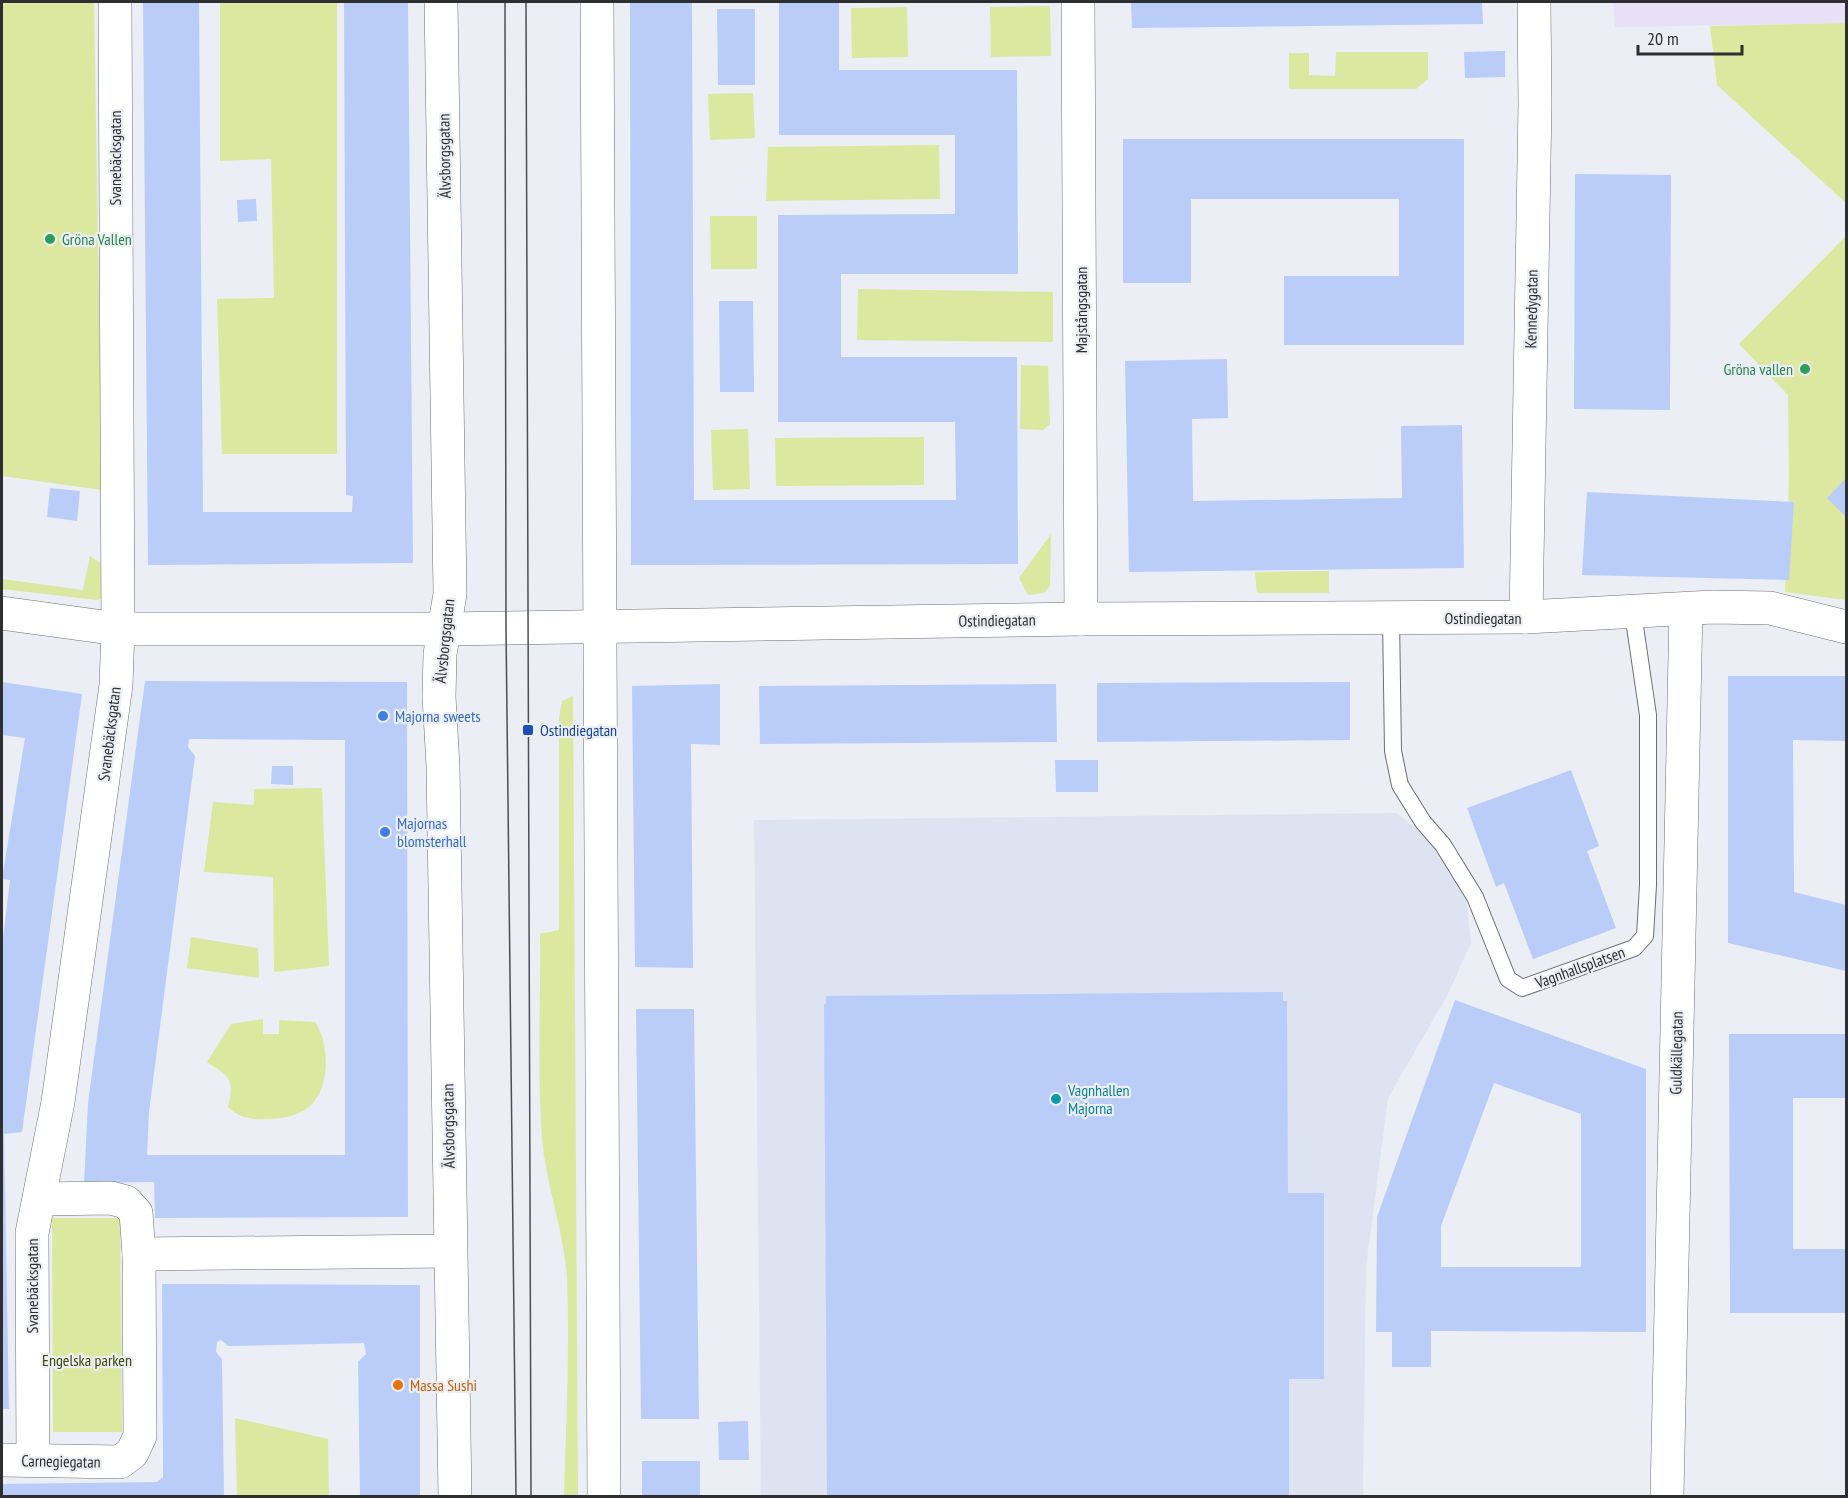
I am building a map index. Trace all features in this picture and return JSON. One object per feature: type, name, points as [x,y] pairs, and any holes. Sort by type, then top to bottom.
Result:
[{"type":"street","name":"Svanebäcksgatan","points":[[17,1460],[32,1233],[58,1102],[116,685],[118,629],[115,2]]},
{"type":"street","name":"Älvsborgsgatan","points":[[441,2],[450,594],[440,654],[439,697],[443,766],[455,1497]]},
{"type":"street","points":[[597,2],[604,1497]]},
{"type":"street","name":"Majstångsgatan","points":[[1078,2],[1081,619]]},
{"type":"street","name":"Kennedygatan","points":[[1526,618],[1534,2]]},
{"type":"street","name":"Ostindiegatan","points":[[2,614],[118,629],[445,629],[1081,619],[1526,618],[1686,609],[1770,608],[1846,627]]},
{"type":"street","name":"Guldkällegatan","points":[[1667,1497],[1686,609]]},
{"type":"street","name":"Carnegiegatan","points":[[17,1460],[120,1462],[132,1453],[140,1436],[140,1254],[136,1213],[126,1202],[111,1198],[40,1198]]},
{"type":"street","points":[[140,1254],[450,1251]]},
{"type":"lane","name":"Vagnhallsplatsen","points":[[1391,618],[1393,751],[1400,785],[1423,822],[1443,845],[1475,897],[1508,979],[1522,988],[1634,948],[1645,936],[1648,885],[1648,715],[1633,613]]},
{"type":"shaded area","points":[[1613,2],[1846,2],[1846,23],[1615,27]]},
{"type":"shaded area","points":[[1397,813],[1439,847],[1465,889],[1471,943],[1448,994],[1388,1098],[1366,1267],[1363,1496],[761,1496],[754,820]]},
{"type":"green space","name":"Gröna Vallen","points":[[2,2],[94,2],[102,490],[2,476]]},
{"type":"green space","points":[[220,2],[337,2],[337,454],[222,454],[217,299],[274,298],[271,159],[220,161]]},
{"type":"green space","points":[[1050,6],[1051,56],[991,57],[990,7]]},
{"type":"green space","points":[[907,7],[908,57],[852,58],[851,8]]},
{"type":"green space","points":[[1846,23],[1846,203],[1717,85],[1710,26]]},
{"type":"green space","points":[[1336,52],[1428,52],[1428,79],[1416,89],[1289,89],[1289,53],[1309,53],[1309,75],[1335,76]]},
{"type":"green space","points":[[753,93],[755,138],[710,140],[708,94]]},
{"type":"green space","points":[[939,145],[940,199],[766,201],[768,147]]},
{"type":"green space","points":[[710,216],[757,216],[757,269],[711,269]]},
{"type":"green space","name":"Gröna vallen","points":[[1846,236],[1846,600],[1785,592],[1789,479],[1788,395],[1739,344]]},
{"type":"green space","points":[[858,289],[1053,292],[1053,342],[857,340]]},
{"type":"green space","points":[[1021,365],[1048,366],[1050,424],[1043,430],[1020,429]]},
{"type":"green space","points":[[748,429],[750,489],[713,490],[711,430]]},
{"type":"green space","points":[[924,437],[924,485],[776,486],[775,438]]},
{"type":"green space","points":[[1051,534],[1050,586],[1044,593],[1028,595],[1019,578]]},
{"type":"green space","points":[[90,556],[105,566],[104,598],[97,600],[2,589],[2,579],[83,590]]},
{"type":"green space","points":[[1329,571],[1329,593],[1257,593],[1255,572]]},
{"type":"green space","points":[[573,696],[578,1496],[564,1496],[568,1360],[567,1278],[542,1139],[539,1062],[540,934],[559,930],[559,717],[562,701]]},
{"type":"green space","points":[[322,788],[329,966],[274,972],[273,877],[204,872],[213,802],[254,805],[254,789]]},
{"type":"green space","points":[[191,937],[258,948],[259,978],[187,968]]},
{"type":"green space","points":[[263,1019],[263,1034],[279,1034],[279,1020],[315,1022],[326,1056],[323,1082],[312,1104],[303,1111],[276,1119],[246,1118],[228,1107],[231,1090],[229,1080],[226,1075],[207,1062],[231,1024]]},
{"type":"green space","name":"Engelska parken","points":[[52,1218],[120,1218],[122,1432],[53,1432]]},
{"type":"green space","points":[[235,1418],[328,1439],[329,1496],[237,1496]]},
{"type":"building","points":[[143,2],[199,2],[203,512],[352,512],[353,496],[346,495],[344,2],[408,2],[413,563],[148,565]]},
{"type":"building","points":[[630,2],[692,2],[694,500],[956,500],[955,422],[778,422],[778,215],[955,214],[955,135],[779,135],[779,2],[839,2],[839,70],[1017,70],[1018,274],[841,274],[841,357],[1017,357],[1018,564],[631,565]]},
{"type":"building","points":[[1131,2],[1482,2],[1483,24],[1132,28]]},
{"type":"building","points":[[717,9],[755,9],[755,85],[718,85]]},
{"type":"building","points":[[1505,51],[1505,77],[1465,78],[1464,52]]},
{"type":"building","points":[[1123,139],[1464,139],[1464,345],[1284,345],[1284,276],[1399,276],[1399,199],[1191,199],[1191,283],[1123,283]]},
{"type":"building","points":[[1575,174],[1671,175],[1670,410],[1574,409]]},
{"type":"building","points":[[256,199],[257,221],[238,222],[237,200]]},
{"type":"building","points":[[719,301],[753,301],[754,392],[720,392]]},
{"type":"building","points":[[1227,359],[1228,418],[1192,419],[1193,501],[1402,498],[1401,426],[1462,425],[1464,568],[1129,572],[1125,361]]},
{"type":"building","points":[[1846,478],[1846,517],[1827,498]]},
{"type":"building","points":[[50,488],[80,491],[77,521],[47,517]]},
{"type":"building","points":[[1587,492],[1794,502],[1789,580],[1582,575]]},
{"type":"building","points":[[1728,676],[1846,676],[1846,741],[1793,740],[1794,892],[1846,905],[1846,971],[1728,943]]},
{"type":"building","points":[[145,681],[407,682],[408,1217],[155,1218],[154,1182],[84,1183],[88,1103]],"holes":[[[189,739],[345,740],[345,1155],[147,1155],[149,1112],[195,756],[188,747]]]},
{"type":"building","points":[[2,682],[82,694],[22,1132],[4,1134],[9,1409],[2,1409],[2,947],[10,880],[2,879],[25,738],[2,735]]},
{"type":"building","points":[[1350,682],[1350,740],[1097,742],[1097,683]]},
{"type":"building","points":[[720,684],[720,745],[691,744],[693,968],[635,967],[632,686]]},
{"type":"building","points":[[1056,684],[1057,742],[760,744],[759,686]]},
{"type":"building","points":[[1055,760],[1098,760],[1098,792],[1056,792]]},
{"type":"building","points":[[272,766],[293,766],[293,785],[271,784]]},
{"type":"building","points":[[1571,770],[1599,846],[1587,851],[1616,928],[1533,959],[1504,883],[1496,887],[1467,808]]},
{"type":"building","points":[[1283,992],[1283,1001],[1287,1001],[1288,1193],[1324,1193],[1324,1379],[1289,1379],[1289,1496],[827,1496],[824,1004],[826,1004],[826,996]]},
{"type":"building","points":[[1455,1000],[1646,1069],[1646,1332],[1431,1331],[1431,1367],[1392,1367],[1392,1332],[1376,1332],[1377,1217]],"holes":[[[1494,1083],[1581,1114],[1581,1267],[1441,1267],[1441,1226]]]},
{"type":"building","points":[[636,1009],[694,1009],[699,1419],[641,1419]]},
{"type":"building","points":[[1729,1034],[1846,1034],[1846,1098],[1793,1098],[1793,1249],[1846,1249],[1846,1313],[1730,1313]]},
{"type":"building","points":[[162,1284],[420,1285],[420,1496],[360,1496],[358,1362],[366,1354],[364,1343],[228,1346],[221,1340],[217,1342],[216,1352],[222,1359],[224,1496],[2,1496],[2,1484],[157,1482],[163,1477]]},
{"type":"building","points":[[748,1421],[749,1460],[719,1460],[718,1422]]},
{"type":"building","points":[[642,1461],[700,1461],[700,1496],[642,1496]]},
{"type":"tram line","points":[[505,2],[506,628],[516,1496]]},
{"type":"tram line","points":[[526,2],[531,1496]]},
{"type":"place","name":"Gröna Vallen","points":[[50,239]]},
{"type":"place","name":"Gröna vallen","points":[[1805,369]]},
{"type":"place","name":"Majorna sweets","points":[[383,716]]},
{"type":"place","name":"Ostindiegatan","points":[[528,730]]},
{"type":"place","name":"Majornas blomsterhall","points":[[385,832]]},
{"type":"place","name":"Vagnhallen Majorna","points":[[1056,1099]]},
{"type":"place","name":"Massa Sushi","points":[[398,1385]]}]
